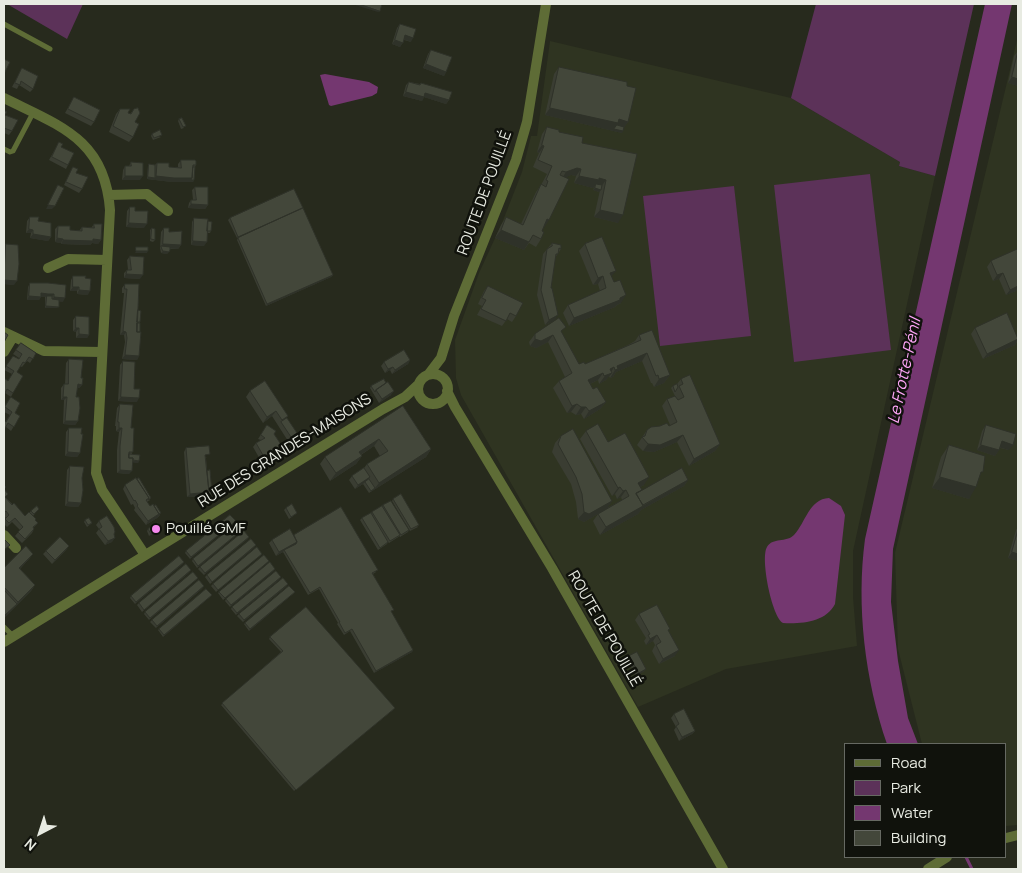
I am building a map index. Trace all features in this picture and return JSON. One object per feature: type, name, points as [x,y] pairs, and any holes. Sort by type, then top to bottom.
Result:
[{"type":"street","name":"ROUTE DE POUILLÉ","points":[[428,374],[441,358],[454,316],[516,160],[527,122],[546,4]]},
{"type":"street","points":[[4,98],[76,136],[98,163],[106,181],[110,210],[96,473],[102,490],[145,555]]},
{"type":"street","points":[[108,195],[147,194],[168,211]]},
{"type":"street","points":[[48,268],[68,259],[106,260]]},
{"type":"street","points":[[4,352],[8,334],[44,351],[101,352]]},
{"type":"street","name":"ROUTE DE POUILLÉ","points":[[441,358],[444,379]]},
{"type":"street","points":[[405,398],[428,374],[437,374],[444,379],[447,391],[444,399],[440,402]]},
{"type":"street","points":[[419,384],[419,394],[422,398],[430,403],[440,402],[455,407]]},
{"type":"street","name":"ROUTE DE POUILLÉ","points":[[447,391],[552,568],[723,869]]},
{"type":"street","points":[[405,398],[422,398]]},
{"type":"street","name":"RUE DES GRANDES-MAISONS","points":[[4,642],[382,409],[405,398]]},
{"type":"street","points":[[4,535],[16,548]]},
{"type":"street","points":[[928,869],[945,858]]},
{"type":"lane","points":[[4,24],[50,49]]},
{"type":"lane","points":[[4,149],[10,152],[13,151],[33,113]]},
{"type":"lane","points":[[4,627],[13,636]]},
{"type":"shaded area","points":[[1018,36],[1018,825],[1007,826],[1007,743],[922,743],[898,649],[895,553]]},
{"type":"shaded area","points":[[550,41],[791,98],[900,162],[899,166],[935,176],[853,551],[853,597],[857,646],[726,669],[638,707],[461,395],[456,378],[455,340],[479,273],[502,223],[522,172],[531,136],[537,136]]},
{"type":"green space","points":[[7,4],[83,4],[67,39]]},
{"type":"green space","points":[[816,4],[974,4],[935,176],[899,166],[900,162],[791,98]]},
{"type":"green space","points":[[870,174],[891,350],[794,362],[774,185]]},
{"type":"green space","points":[[734,186],[751,336],[660,346],[643,196]]},
{"type":"water","points":[[985,4],[1012,4],[893,549],[891,602],[898,661],[908,718],[918,743],[887,743],[879,720],[864,643],[862,564],[865,539]]},
{"type":"water","points":[[325,74],[369,82],[378,87],[377,93],[372,96],[331,106],[329,105],[320,75]]},
{"type":"water","points":[[829,498],[841,506],[845,515],[835,604],[826,615],[813,621],[783,623],[775,610],[768,587],[765,563],[767,547],[773,542],[787,539],[794,535],[812,507],[822,499]]},
{"type":"building","points":[[359,4],[382,4],[380,11]]},
{"type":"building","points":[[400,24],[416,29],[413,38],[405,35],[403,43],[395,40]]},
{"type":"building","points":[[431,50],[452,57],[446,72],[426,64]]},
{"type":"building","points":[[1018,51],[1018,79],[1012,77]]},
{"type":"building","points":[[4,59],[10,62],[4,74]]},
{"type":"building","points":[[559,67],[627,82],[627,86],[636,88],[628,122],[619,119],[618,123],[550,108]]},
{"type":"building","points":[[22,68],[38,76],[33,89],[21,81],[20,85],[15,83]]},
{"type":"building","points":[[409,82],[420,85],[421,83],[452,92],[449,100],[425,93],[424,97],[406,92]]},
{"type":"building","points":[[74,97],[100,110],[94,122],[68,109]]},
{"type":"building","points":[[138,108],[140,113],[135,122],[139,124],[133,137],[113,126],[120,109],[130,109],[128,113],[131,114],[134,109]]},
{"type":"building","points":[[4,110],[7,112],[5,115],[18,120],[12,131],[4,128]]},
{"type":"building","points":[[182,118],[186,126],[183,127],[179,119]]},
{"type":"building","points":[[617,125],[624,127],[623,131],[614,129]]},
{"type":"building","points":[[547,127],[559,130],[559,132],[583,137],[582,143],[637,154],[623,215],[600,210],[606,180],[579,176],[581,169],[577,168],[566,172],[562,171],[560,175],[569,179],[549,220],[547,219],[541,239],[533,235],[529,242],[501,230],[506,217],[523,225],[541,184],[546,187],[548,181],[546,180],[552,166],[538,160],[544,146],[542,145]]},
{"type":"building","points":[[160,130],[162,135],[154,138],[152,134]]},
{"type":"building","points":[[59,142],[63,144],[61,147],[74,153],[68,165],[52,157]]},
{"type":"building","points":[[181,160],[196,161],[196,165],[193,165],[192,178],[156,176],[157,163],[169,163],[169,167],[181,168]]},
{"type":"building","points":[[131,162],[143,163],[143,176],[125,176],[125,166],[131,166]]},
{"type":"building","points":[[149,164],[155,165],[155,178],[148,177]]},
{"type":"building","points":[[73,167],[78,169],[76,173],[88,177],[82,189],[66,182]]},
{"type":"building","points":[[193,167],[195,167],[194,180],[191,180],[192,178]]},
{"type":"building","points":[[596,184],[602,185],[601,190],[595,188]]},
{"type":"building","points":[[58,185],[64,188],[55,206],[48,205]]},
{"type":"building","points":[[195,187],[208,187],[208,205],[191,204],[191,200],[196,200]]},
{"type":"building","points":[[294,189],[303,208],[238,237],[230,218]]},
{"type":"building","points":[[130,207],[135,207],[135,211],[148,211],[147,224],[129,223]]},
{"type":"building","points":[[303,208],[333,275],[267,304],[238,238]]},
{"type":"building","points":[[30,217],[39,217],[38,221],[51,223],[51,237],[33,234],[33,230],[29,229]]},
{"type":"building","points":[[194,218],[208,219],[207,242],[193,241]]},
{"type":"building","points":[[208,221],[212,222],[211,231],[207,231]]},
{"type":"building","points":[[94,224],[102,224],[101,240],[63,240],[57,238],[58,226],[70,226],[70,230],[82,231],[82,227],[94,228]]},
{"type":"building","points":[[152,228],[155,229],[155,240],[151,239]]},
{"type":"building","points":[[164,228],[169,228],[169,232],[182,231],[181,245],[163,244]]},
{"type":"building","points":[[602,237],[616,271],[610,273],[614,282],[620,280],[626,295],[620,298],[620,300],[574,318],[568,305],[606,288],[603,276],[598,278],[585,244]]},
{"type":"building","points":[[552,243],[561,245],[561,249],[559,248],[558,254],[556,254],[551,288],[558,315],[549,320],[541,290],[547,249],[552,246]]},
{"type":"building","points":[[6,244],[18,245],[19,264],[17,281],[4,280]]},
{"type":"building","points":[[161,246],[170,247],[169,252],[163,251]]},
{"type":"building","points":[[136,247],[148,247],[148,251],[136,251]]},
{"type":"building","points":[[1018,249],[1018,286],[1010,290],[1003,273],[997,275],[991,261]]},
{"type":"building","points":[[130,256],[144,257],[143,275],[126,274],[127,270],[131,270]]},
{"type":"building","points":[[73,276],[86,276],[85,278],[91,279],[90,291],[79,290],[79,287],[73,287]]},
{"type":"building","points":[[30,283],[66,285],[65,298],[54,297],[54,294],[41,293],[41,297],[29,296]]},
{"type":"building","points":[[125,284],[139,284],[137,332],[141,332],[139,356],[125,355],[127,338],[126,332],[123,331],[127,289],[125,289]]},
{"type":"building","points":[[488,286],[523,303],[516,316],[510,313],[506,321],[481,309],[486,300],[482,298]]},
{"type":"building","points":[[47,296],[52,296],[52,299],[59,300],[59,307],[46,306]]},
{"type":"building","points":[[138,310],[141,311],[140,322],[137,322]]},
{"type":"building","points":[[1007,313],[1018,339],[987,354],[975,328]]},
{"type":"building","points":[[76,316],[89,317],[89,335],[79,334],[79,328],[76,328]]},
{"type":"building","points":[[559,318],[566,327],[561,331],[579,364],[584,362],[585,364],[641,340],[639,335],[652,330],[670,375],[659,379],[647,353],[617,366],[618,369],[615,370],[614,367],[610,369],[612,373],[604,376],[603,373],[588,380],[593,389],[597,387],[606,402],[589,411],[586,407],[581,407],[577,404],[572,406],[559,381],[572,373],[553,335],[541,341],[535,339],[535,334]]},
{"type":"building","points":[[137,323],[140,323],[140,332],[137,332]]},
{"type":"building","points":[[4,332],[8,335],[4,342]]},
{"type":"building","points":[[21,343],[36,353],[33,359],[29,357],[25,363],[23,362],[17,372],[23,376],[13,393],[7,389],[5,393],[4,378],[8,381],[14,371],[6,366],[13,356],[19,359],[22,354],[16,350]]},
{"type":"building","points":[[404,350],[410,360],[395,370],[393,367],[388,369],[384,362]]},
{"type":"building","points":[[69,359],[83,360],[82,385],[78,384],[76,397],[79,397],[80,408],[78,421],[65,421],[67,397],[63,397],[64,384],[68,384]]},
{"type":"building","points":[[123,361],[135,362],[134,389],[140,389],[139,398],[121,397]]},
{"type":"building","points":[[690,375],[720,444],[694,459],[683,435],[660,445],[648,444],[642,437],[645,436],[647,430],[651,427],[667,423],[669,426],[677,422],[667,399],[675,396],[678,400],[684,397],[679,386],[683,384],[681,379]]},
{"type":"building","points":[[384,379],[386,383],[375,392],[371,386]]},
{"type":"building","points":[[265,381],[288,416],[282,420],[276,411],[267,417],[250,391]]},
{"type":"building","points":[[388,382],[394,391],[382,399],[376,390]]},
{"type":"building","points":[[677,384],[678,387],[675,392],[673,386]]},
{"type":"building","points":[[11,397],[20,403],[15,413],[20,416],[14,427],[8,423],[4,430],[4,420],[6,422],[12,412],[5,407]]},
{"type":"building","points":[[120,404],[133,405],[131,428],[134,428],[133,452],[129,452],[129,458],[133,458],[132,471],[120,470],[122,428],[119,428],[118,422]]},
{"type":"building","points":[[403,406],[431,449],[379,483],[367,464],[388,451],[379,439],[359,452],[362,456],[336,473],[325,457]]},
{"type":"building","points":[[287,418],[297,433],[291,437],[281,422]]},
{"type":"building","points":[[598,424],[608,442],[625,433],[649,477],[638,483],[642,490],[636,493],[643,506],[606,527],[598,514],[629,496],[626,490],[623,491],[620,487],[618,488],[586,431]]},
{"type":"building","points":[[267,425],[276,431],[274,434],[282,446],[264,457],[256,443],[265,438],[261,435]]},
{"type":"building","points":[[986,425],[1016,434],[1013,445],[1002,441],[999,450],[981,445]]},
{"type":"building","points":[[69,428],[82,428],[80,453],[68,452]]},
{"type":"building","points":[[573,429],[612,501],[589,514],[584,512],[582,494],[576,477],[558,444],[561,436]]},
{"type":"building","points":[[949,445],[985,456],[983,472],[981,472],[976,487],[940,477]]},
{"type":"building","points":[[209,446],[210,454],[205,455],[209,492],[190,494],[186,448]]},
{"type":"building","points":[[129,454],[140,455],[139,461],[129,458]]},
{"type":"building","points":[[70,466],[84,467],[81,503],[68,502]]},
{"type":"building","points":[[364,468],[370,477],[358,485],[352,476]]},
{"type":"building","points":[[682,468],[688,480],[643,505],[636,494]]},
{"type":"building","points":[[210,470],[212,494],[207,494],[209,492],[207,471]]},
{"type":"building","points":[[136,478],[149,498],[146,500],[150,506],[153,504],[159,514],[148,521],[125,485]]},
{"type":"building","points":[[139,478],[151,498],[148,500],[149,498],[137,479]]},
{"type":"building","points":[[369,479],[375,488],[371,491],[365,482]]},
{"type":"building","points":[[4,489],[8,494],[5,497],[12,505],[14,503],[25,516],[29,512],[38,523],[25,539],[18,532],[23,527],[15,518],[9,523],[5,519],[9,515],[6,511],[4,513]]},
{"type":"building","points":[[401,494],[419,525],[411,529],[393,499]]},
{"type":"building","points":[[391,501],[409,530],[401,535],[383,505]]},
{"type":"building","points":[[292,504],[297,513],[291,517],[286,508]]},
{"type":"building","points":[[156,505],[161,513],[159,514],[154,506]]},
{"type":"building","points":[[37,506],[39,509],[34,514],[31,511]]},
{"type":"building","points":[[382,506],[400,535],[390,541],[372,512]]},
{"type":"building","points":[[341,507],[378,570],[372,573],[394,610],[391,611],[413,650],[376,671],[352,629],[345,633],[320,587],[310,593],[284,550],[296,544],[294,535]]},
{"type":"building","points":[[371,513],[388,542],[380,548],[362,518]]},
{"type":"building","points":[[230,515],[236,521],[191,557],[186,551]]},
{"type":"building","points":[[107,516],[115,532],[115,538],[108,541],[99,529],[102,527],[99,521]]},
{"type":"building","points":[[89,518],[92,523],[88,525],[85,520]]},
{"type":"building","points":[[158,523],[161,528],[151,534],[148,529]]},
{"type":"building","points":[[237,523],[243,529],[198,566],[193,559]]},
{"type":"building","points":[[290,529],[297,542],[279,552],[272,540]]},
{"type":"building","points":[[1018,530],[1018,554],[1012,552]]},
{"type":"building","points":[[244,531],[249,537],[205,573],[200,567]]},
{"type":"building","points":[[60,537],[69,546],[55,560],[46,551]]},
{"type":"building","points":[[4,539],[10,545],[4,550]]},
{"type":"building","points":[[251,539],[256,545],[212,582],[207,575]]},
{"type":"building","points":[[26,546],[33,554],[19,568],[35,585],[18,602],[4,587],[4,568]]},
{"type":"building","points":[[257,547],[262,554],[218,590],[213,584]]},
{"type":"building","points":[[264,555],[269,561],[225,598],[219,592]]},
{"type":"building","points":[[179,556],[184,562],[136,602],[131,596]]},
{"type":"building","points":[[270,562],[275,569],[231,605],[226,599]]},
{"type":"building","points":[[186,564],[191,570],[144,610],[139,603]]},
{"type":"building","points":[[276,571],[281,577],[237,613],[232,607]]},
{"type":"building","points":[[193,572],[198,578],[150,618],[145,612]]},
{"type":"building","points":[[283,578],[288,584],[244,620],[239,614]]},
{"type":"building","points":[[199,580],[204,586],[157,626],[152,620]]},
{"type":"building","points":[[289,586],[295,592],[250,629],[245,623]]},
{"type":"building","points":[[206,589],[212,595],[164,635],[159,629]]},
{"type":"building","points":[[4,590],[17,604],[5,615],[4,614]]},
{"type":"building","points":[[657,605],[679,650],[663,659],[656,645],[661,642],[657,635],[650,639],[648,635],[650,634],[639,614]]},
{"type":"building","points":[[306,607],[395,708],[296,790],[222,703],[283,651],[270,637]]},
{"type":"building","points":[[637,652],[646,669],[639,673],[629,656]]},
{"type":"building","points":[[684,709],[695,731],[682,737],[676,726],[679,724],[674,714]]},
{"type":"waterway","name":"Le Frotte-Pénil","points":[[966,858],[972,869]]},
{"type":"place","name":"Pouillé GMF","points":[[156,529]]}]
